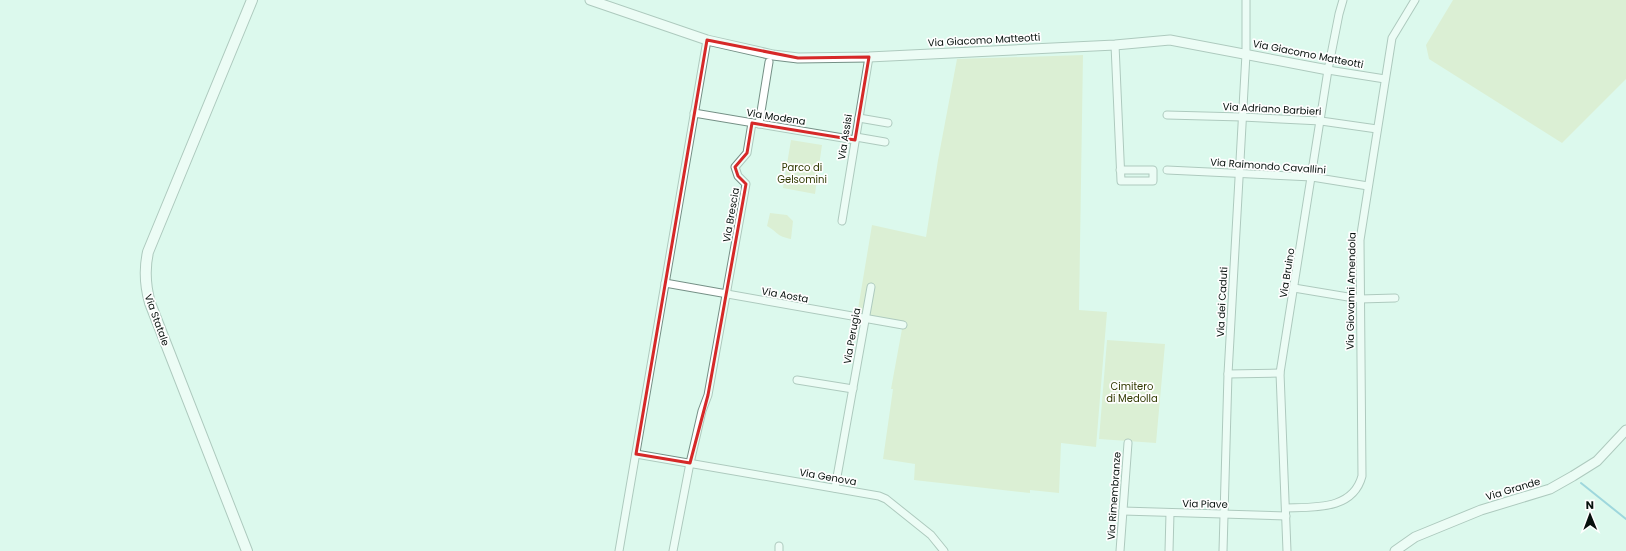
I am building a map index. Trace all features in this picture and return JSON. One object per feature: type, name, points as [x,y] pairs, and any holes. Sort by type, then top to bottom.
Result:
[{"type":"main road","name":"Via Statale","points":[[247,551],[150,303],[145,277],[145,264],[148,252],[252,0]]},
{"type":"street","name":"Via Giacomo Matteotti","points":[[590,0],[707,40],[773,55],[798,58],[869,57],[1115,45],[1170,40],[1328,70],[1385,79]]},
{"type":"street","name":"Via dei Caduti","points":[[1223,551],[1228,374],[1246,54],[1246,0]]},
{"type":"street","name":"Via Bruino","points":[[1287,551],[1280,373],[1328,70],[1339,14],[1344,0]]},
{"type":"street","name":"Via Giovanni Amendola","points":[[1286,512],[1331,505],[1344,500],[1352,495],[1359,486],[1362,476],[1360,240],[1392,38],[1415,0]]},
{"type":"street","points":[[619,551],[707,40]]},
{"type":"street","points":[[1115,45],[1120,170]]},
{"type":"street","name":"Via Assisi","points":[[842,221],[869,57]]},
{"type":"street","points":[[755,124],[770,62]]},
{"type":"street","name":"Via Modena","points":[[694,113],[755,124],[885,142]]},
{"type":"street","name":"Via Adriano Barbieri","points":[[1167,115],[1321,121],[1377,129]]},
{"type":"street","points":[[859,118],[888,123]]},
{"type":"street","name":"Via Brescia","points":[[727,294],[746,184],[738,176],[735,167],[747,153],[755,124]]},
{"type":"street","name":"Via Raimondo Cavallini","points":[[1167,170],[1312,177],[1368,186]]},
{"type":"street","name":"Via Aosta","points":[[665,283],[903,325]]},
{"type":"street","name":"Via Perugia","points":[[836,488],[871,287]]},
{"type":"street","points":[[1294,288],[1360,299],[1395,298]]},
{"type":"street","points":[[673,551],[690,463],[702,411],[708,395],[727,294]]},
{"type":"street","points":[[1228,374],[1280,373]]},
{"type":"street","points":[[797,380],[853,389]]},
{"type":"street","name":"Via Grande","points":[[1395,551],[1415,537],[1474,513],[1550,489],[1597,461],[1626,430]]},
{"type":"street","name":"Via Rimembranze","points":[[1120,551],[1128,443]]},
{"type":"street","name":"Via Genova","points":[[636,454],[879,496],[931,535],[944,551]]},
{"type":"street","name":"Via Piave","points":[[1123,512],[1225,515],[1286,512]]},
{"type":"street","points":[[1169,551],[1170,513]]},
{"type":"highlighted area","points":[[707,40],[798,58],[869,57],[855,140],[752,123],[747,153],[735,167],[738,176],[746,184],[708,395],[690,463],[636,454]]},
{"type":"green space","points":[[1453,0],[1626,0],[1626,79],[1562,143],[1429,59],[1426,45]]},
{"type":"green space","points":[[1083,55],[1079,310],[1107,312],[1096,447],[1061,443],[1059,493],[1030,490],[1030,493],[914,480],[915,464],[883,459],[893,389],[891,389],[902,329],[856,321],[872,225],[926,237],[938,160],[957,59]]},
{"type":"green space","name":"Parco di Gelsomini","points":[[791,140],[822,145],[815,194],[783,188]]},
{"type":"green space","points":[[770,213],[787,215],[793,221],[791,239],[780,235],[767,226]]},
{"type":"green space","name":"Cimitero di Medolla","points":[[1107,340],[1165,344],[1156,443],[1099,439]]},
{"type":"waterway","points":[[1581,483],[1626,519]]}]
